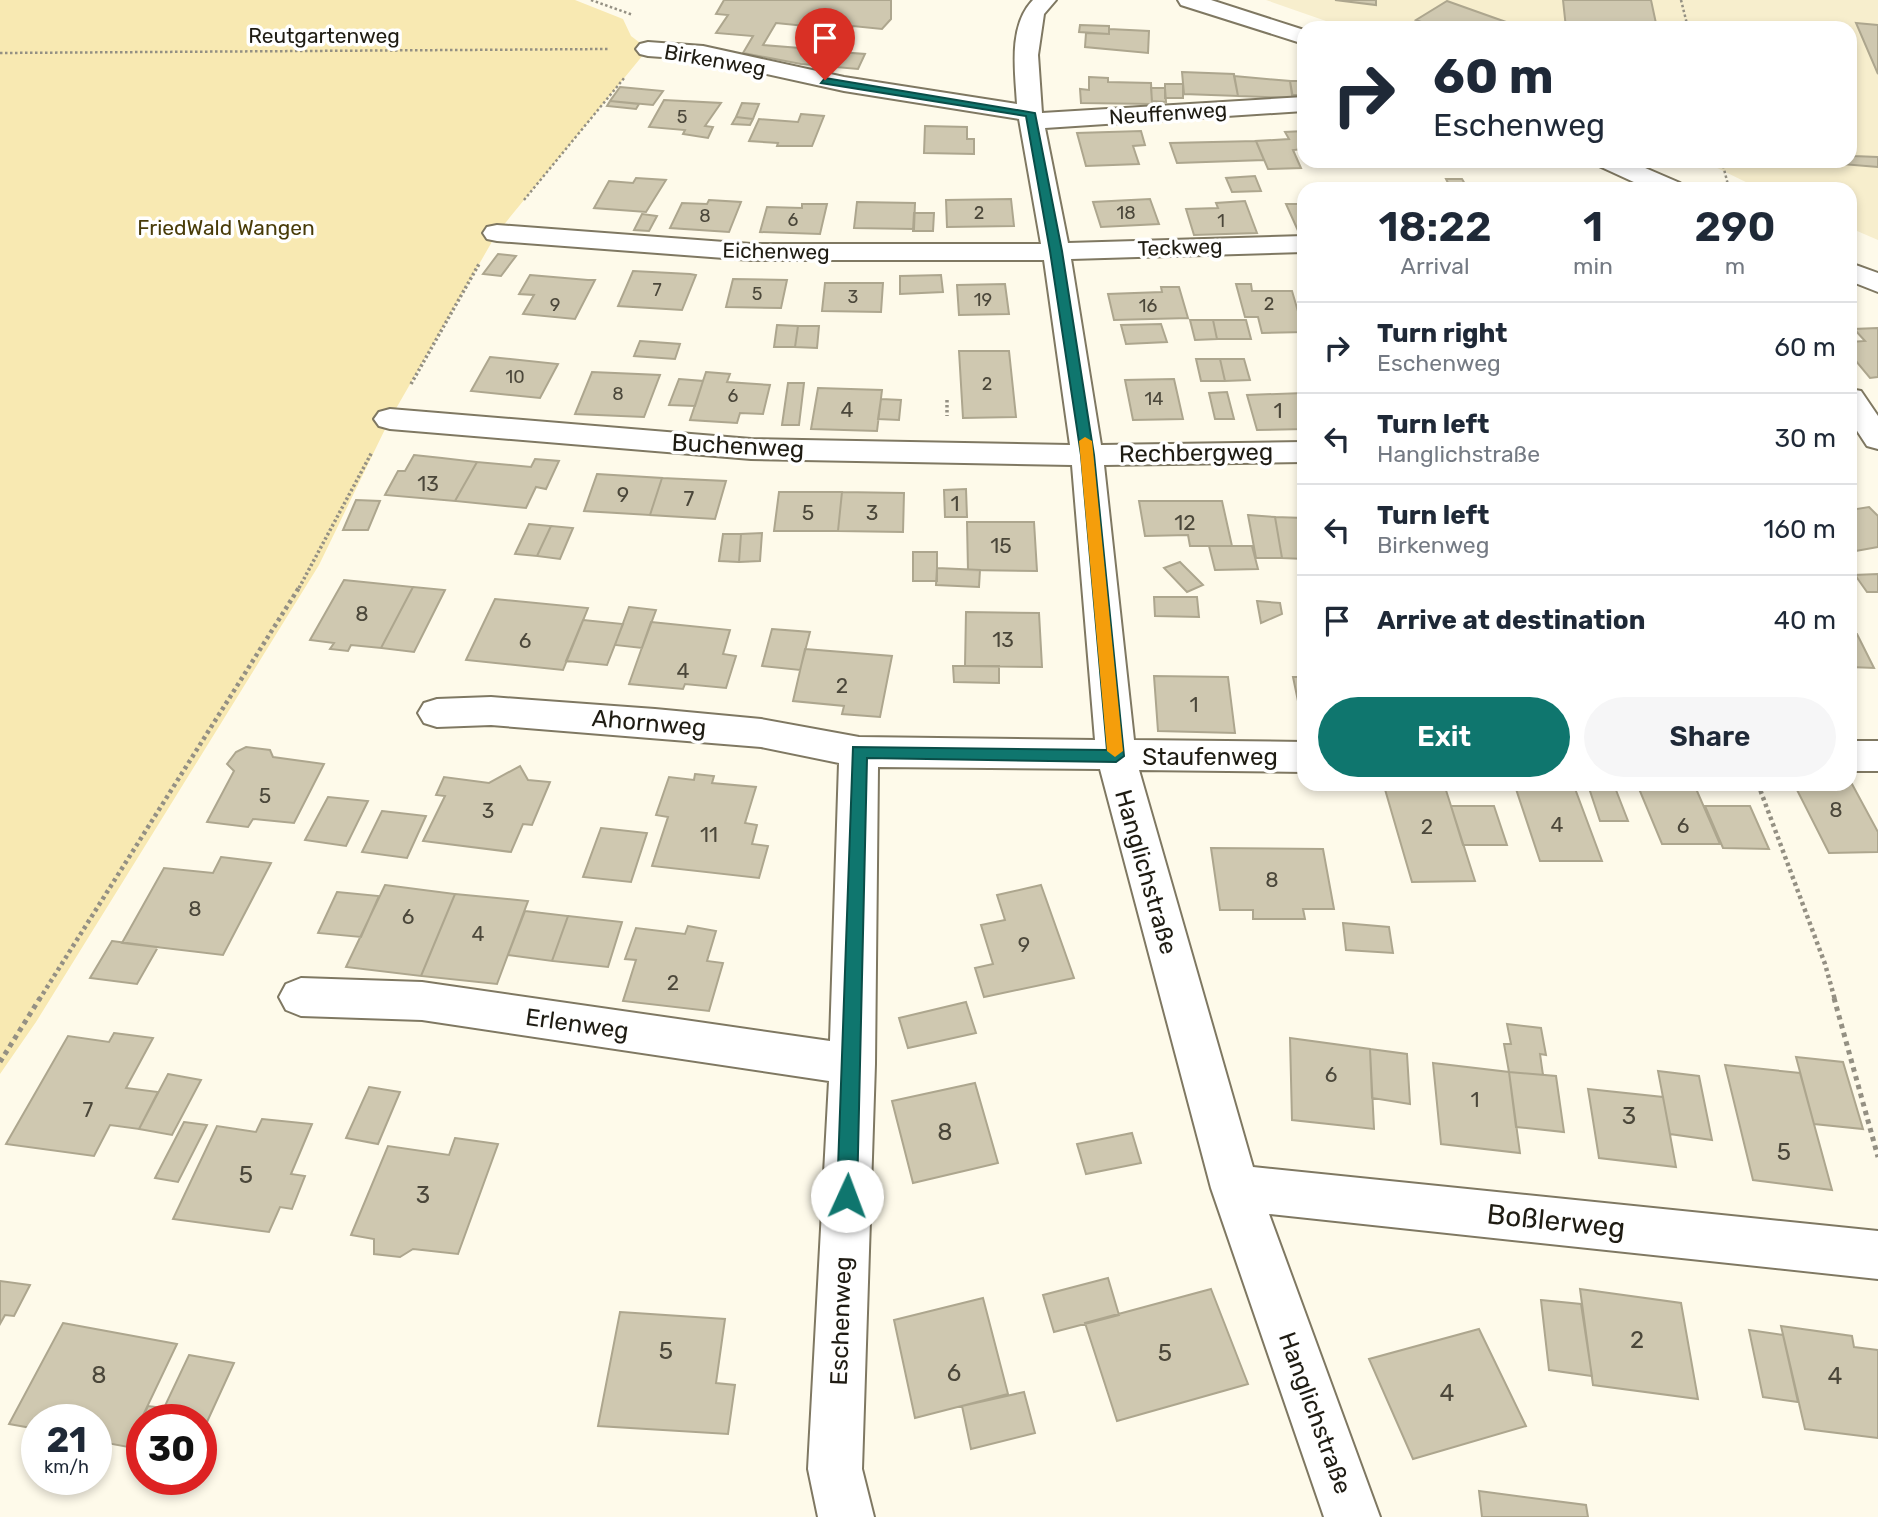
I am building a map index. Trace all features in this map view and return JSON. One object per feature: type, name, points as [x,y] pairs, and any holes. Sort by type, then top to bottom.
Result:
[{"type":"street","name":"Hanglichstraße","points":[[1045,0],[1033,13],[1026,55],[1031,117],[1056,251],[1087,455],[1116,756],[1235,1188],[1352,1517]]},
{"type":"street","points":[[1189,0],[1297,35]]},
{"type":"street","name":"Birkenweg","points":[[648,49],[703,54],[844,84],[1031,117]]},
{"type":"street","name":"Neuffenweg","points":[[1031,117],[1297,104]]},
{"type":"street","points":[[1624,168],[1655,182]]},
{"type":"street","name":"Eichenweg","points":[[497,233],[751,252],[1056,251]]},
{"type":"street","name":"Teckweg","points":[[1056,251],[1297,244]]},
{"type":"street","points":[[1857,274],[1878,284]]},
{"type":"street","points":[[1857,408],[1878,439]]},
{"type":"street","name":"Buchenweg","points":[[390,419],[751,449],[1087,455]]},
{"type":"street","points":[[1857,446],[1878,446]]},
{"type":"street","name":"Rechbergweg","points":[[1087,455],[1297,452]]},
{"type":"street","name":"Ahornweg","points":[[437,713],[491,710],[654,723],[761,733],[859,751]]},
{"type":"street","points":[[859,751],[1116,756]]},
{"type":"street","name":"Eschenweg","points":[[846,1517],[835,1469],[852,1064],[859,751]]},
{"type":"street","name":"Staufenweg","points":[[1116,756],[1297,757]]},
{"type":"street","points":[[1857,757],[1878,757]]},
{"type":"street","name":"Erlenweg","points":[[301,997],[422,1001],[852,1064]]},
{"type":"street","name":"Boßlerweg","points":[[1235,1188],[1878,1255]]},
{"type":"path","points":[[591,0],[610,7],[615,0]]},
{"type":"path","points":[[1681,0],[1686,21]]},
{"type":"path","name":"Reutgartenweg","points":[[0,53],[648,49]]},
{"type":"path","points":[[0,1062],[314,564],[366,462]]},
{"type":"path","points":[[1761,791],[1825,964],[1878,1157]]},
{"type":"shaded area","points":[[1266,0],[1878,0],[1878,240],[1857,231],[1857,182],[1746,182],[1717,168],[1857,168],[1857,21],[1326,21]]},
{"type":"green space","name":"FriedWald Wangen","points":[[0,0],[575,0],[623,19],[631,36],[648,49],[497,233],[390,419],[319,565],[36,1022],[0,1074]]},
{"type":"building","points":[[724,0],[891,0],[891,19],[882,29],[853,26],[839,52],[865,54],[858,69],[801,64],[743,53],[753,36],[716,33],[728,15],[716,14]],"holes":[[[776,23],[836,29],[825,50],[763,45]]]},
{"type":"building","points":[[1335,0],[1376,0],[1376,5]]},
{"type":"building","points":[[1563,0],[1651,0],[1656,21],[1565,21]]},
{"type":"building","points":[[1447,1],[1503,21],[1419,21],[1416,20]]},
{"type":"building","points":[[1857,23],[1878,25],[1878,74],[1857,25]]},
{"type":"building","points":[[1080,25],[1109,26],[1109,34],[1079,32]]},
{"type":"building","points":[[1109,29],[1149,31],[1148,53],[1085,47],[1086,33],[1109,34]]},
{"type":"building","points":[[1182,72],[1234,74],[1238,96],[1184,94]]},
{"type":"building","points":[[1234,76],[1290,81],[1293,98],[1238,96]]},
{"type":"building","points":[[1089,77],[1108,78],[1108,82],[1151,83],[1152,104],[1081,103],[1080,89],[1089,90]]},
{"type":"building","points":[[1290,81],[1297,81],[1297,95],[1292,95]]},
{"type":"building","points":[[1165,84],[1183,84],[1183,98],[1165,98]]},
{"type":"building","points":[[620,87],[663,91],[653,105],[610,101]]},
{"type":"building","points":[[1151,88],[1165,88],[1166,102],[1152,101]]},
{"type":"building","points":[[664,100],[721,103],[705,126],[713,127],[708,138],[683,134],[685,130],[649,127]]},
{"type":"building","points":[[610,101],[639,104],[636,109],[607,106]]},
{"type":"building","points":[[742,103],[759,104],[753,119],[736,117]]},
{"type":"building","points":[[801,114],[824,116],[812,146],[777,146],[778,143],[749,141],[759,119],[798,122]]},
{"type":"building","points":[[736,117],[753,119],[750,125],[732,124]]},
{"type":"building","points":[[925,126],[967,127],[967,139],[974,139],[974,154],[924,153]]},
{"type":"building","points":[[1141,131],[1145,145],[1133,146],[1139,164],[1086,166],[1077,133]]},
{"type":"building","points":[[1297,131],[1297,150],[1293,150],[1297,168],[1301,168],[1268,169],[1256,141],[1289,139],[1285,132]]},
{"type":"building","points":[[1256,141],[1264,160],[1177,163],[1170,143]]},
{"type":"building","points":[[1857,156],[1878,157],[1878,167],[1857,165]]},
{"type":"building","points":[[1255,176],[1261,191],[1232,192],[1226,178]]},
{"type":"building","points":[[636,178],[666,180],[646,212],[594,208],[609,181],[633,183]]},
{"type":"building","points":[[1446,179],[1462,179],[1464,182],[1448,182]]},
{"type":"building","points":[[1011,199],[1014,226],[947,227],[946,200]]},
{"type":"building","points":[[1150,199],[1159,224],[1101,227],[1093,202]]},
{"type":"building","points":[[709,200],[741,202],[729,232],[670,228],[682,203],[707,204]]},
{"type":"building","points":[[1245,201],[1257,233],[1194,235],[1186,209],[1218,208],[1216,203]]},
{"type":"building","points":[[857,202],[915,203],[914,229],[854,228]]},
{"type":"building","points":[[802,204],[827,204],[820,234],[760,232],[767,207],[802,208]]},
{"type":"building","points":[[1286,204],[1297,204],[1297,229]]},
{"type":"building","points":[[914,213],[934,213],[933,231],[913,231]]},
{"type":"building","points":[[642,214],[657,216],[649,231],[634,230]]},
{"type":"building","points":[[498,254],[516,256],[501,276],[483,274]]},
{"type":"building","points":[[633,271],[696,275],[682,310],[618,306]]},
{"type":"building","points":[[530,275],[595,280],[575,319],[523,314],[534,295],[519,294]]},
{"type":"building","points":[[941,275],[943,292],[900,294],[900,276]]},
{"type":"building","points":[[733,279],[787,280],[781,308],[726,307]]},
{"type":"building","points":[[825,283],[883,283],[881,312],[822,311]]},
{"type":"building","points":[[1005,284],[1009,314],[959,315],[957,285]]},
{"type":"building","points":[[1236,284],[1251,284],[1252,291],[1292,291],[1297,308],[1297,332],[1262,333],[1258,317],[1245,317]]},
{"type":"building","points":[[1161,287],[1179,287],[1188,318],[1114,320],[1108,294],[1162,292]]},
{"type":"building","points":[[1190,320],[1213,320],[1217,339],[1195,340]]},
{"type":"building","points":[[1213,320],[1246,320],[1251,339],[1217,339]]},
{"type":"building","points":[[1161,324],[1167,342],[1126,344],[1121,325]]},
{"type":"building","points":[[777,325],[798,326],[795,347],[774,347]]},
{"type":"building","points":[[798,326],[819,326],[817,348],[795,347]]},
{"type":"building","points":[[1878,328],[1878,377],[1870,378],[1857,362],[1857,342],[1865,341],[1857,329]]},
{"type":"building","points":[[640,341],[680,344],[675,359],[634,356]]},
{"type":"building","points":[[959,351],[1009,351],[1016,417],[963,418]]},
{"type":"building","points":[[490,357],[558,364],[540,398],[471,391]]},
{"type":"building","points":[[1196,359],[1220,359],[1225,381],[1201,381]]},
{"type":"building","points":[[1220,359],[1244,359],[1250,380],[1225,381]]},
{"type":"building","points":[[592,372],[660,375],[644,417],[575,414]]},
{"type":"building","points":[[706,372],[730,374],[727,382],[770,385],[763,414],[740,413],[737,423],[690,420]]},
{"type":"building","points":[[679,379],[703,381],[695,406],[669,405]]},
{"type":"building","points":[[1174,379],[1183,419],[1133,420],[1125,380]]},
{"type":"building","points":[[788,383],[804,383],[799,425],[782,425]]},
{"type":"building","points":[[818,388],[882,390],[877,431],[811,429]]},
{"type":"building","points":[[1227,392],[1234,419],[1215,419],[1209,393]]},
{"type":"building","points":[[1297,393],[1297,429],[1257,430],[1247,395]]},
{"type":"building","points":[[881,399],[901,400],[899,420],[878,419]]},
{"type":"building","points":[[414,455],[477,462],[455,501],[385,495],[398,471],[405,471]]},
{"type":"building","points":[[535,459],[559,461],[546,489],[536,487],[526,508],[455,501],[477,462],[531,467]]},
{"type":"building","points":[[597,474],[662,478],[650,515],[584,511]]},
{"type":"building","points":[[662,478],[726,481],[715,519],[650,515]]},
{"type":"building","points":[[966,489],[967,517],[945,517],[944,490]]},
{"type":"building","points":[[779,492],[842,492],[838,531],[774,531]]},
{"type":"building","points":[[842,492],[904,493],[903,532],[838,531]]},
{"type":"building","points":[[356,500],[380,501],[368,530],[343,530]]},
{"type":"building","points":[[1139,501],[1222,501],[1232,546],[1190,546],[1188,535],[1145,536]]},
{"type":"building","points":[[1869,507],[1878,516],[1878,547],[1857,551],[1857,509]]},
{"type":"building","points":[[1248,515],[1275,517],[1282,558],[1256,558]]},
{"type":"building","points":[[1275,517],[1297,518],[1297,559],[1282,558]]},
{"type":"building","points":[[967,522],[1034,522],[1037,571],[968,570]]},
{"type":"building","points":[[529,524],[551,526],[537,556],[515,554]]},
{"type":"building","points":[[551,526],[573,528],[560,559],[537,556]]},
{"type":"building","points":[[762,533],[760,561],[739,562],[741,534]]},
{"type":"building","points":[[723,534],[741,534],[739,562],[719,561]]},
{"type":"building","points":[[1209,546],[1252,546],[1258,569],[1215,570]]},
{"type":"building","points":[[913,552],[937,552],[937,581],[913,581]]},
{"type":"building","points":[[1180,562],[1203,585],[1187,592],[1164,568]]},
{"type":"building","points":[[937,568],[980,570],[979,587],[936,585]]},
{"type":"building","points":[[1878,574],[1878,592],[1867,592],[1857,575]]},
{"type":"building","points":[[344,580],[413,587],[381,648],[351,645],[348,651],[330,649],[334,643],[310,640]]},
{"type":"building","points":[[413,587],[445,590],[414,652],[381,648]]},
{"type":"building","points":[[1154,597],[1197,597],[1199,617],[1155,616]]},
{"type":"building","points":[[495,599],[588,608],[563,670],[466,660]]},
{"type":"building","points":[[1257,601],[1280,603],[1282,614],[1261,623]]},
{"type":"building","points":[[629,607],[656,610],[642,648],[615,645]]},
{"type":"building","points":[[966,612],[1039,613],[1042,667],[965,666]]},
{"type":"building","points":[[583,620],[623,624],[607,665],[566,661]]},
{"type":"building","points":[[651,622],[730,630],[723,654],[736,656],[726,688],[685,684],[683,689],[629,684]]},
{"type":"building","points":[[772,629],[810,632],[800,670],[762,666]]},
{"type":"building","points":[[1857,634],[1874,668],[1857,667]]},
{"type":"building","points":[[805,649],[892,656],[880,717],[842,714],[844,706],[793,701]]},
{"type":"building","points":[[953,666],[999,666],[999,683],[954,682]]},
{"type":"building","points":[[1154,676],[1228,677],[1235,733],[1158,731]]},
{"type":"building","points":[[1293,677],[1297,677],[1297,696]]},
{"type":"building","points":[[246,747],[270,750],[273,757],[324,764],[294,823],[253,819],[248,827],[207,822],[234,771],[227,764],[236,752]]},
{"type":"building","points":[[520,766],[528,780],[550,782],[532,825],[523,824],[511,852],[423,841],[445,796],[436,795],[444,777],[489,783]]},
{"type":"building","points":[[695,774],[714,776],[712,783],[756,787],[745,823],[757,825],[752,844],[768,846],[759,878],[652,866],[668,817],[656,815],[669,777],[694,780]]},
{"type":"building","points":[[1385,791],[1446,791],[1475,881],[1412,882]]},
{"type":"building","points":[[1517,791],[1576,791],[1602,861],[1540,861]]},
{"type":"building","points":[[1590,791],[1616,791],[1628,821],[1600,821]]},
{"type":"building","points":[[1640,791],[1697,791],[1720,844],[1662,844]]},
{"type":"building","points":[[1798,791],[1856,791],[1878,832],[1878,852],[1829,853]]},
{"type":"building","points":[[328,797],[368,801],[346,846],[305,840]]},
{"type":"building","points":[[1451,806],[1494,806],[1507,845],[1463,845]]},
{"type":"building","points":[[1705,806],[1750,806],[1769,849],[1723,848]]},
{"type":"building","points":[[382,811],[426,816],[407,858],[362,852]]},
{"type":"building","points":[[601,828],[647,833],[631,882],[583,877]]},
{"type":"building","points":[[1211,848],[1323,849],[1334,909],[1303,909],[1305,919],[1253,919],[1253,910],[1220,910]]},
{"type":"building","points":[[221,857],[271,863],[223,955],[122,943],[164,868],[213,873]]},
{"type":"building","points":[[385,885],[455,894],[421,976],[346,967]]},
{"type":"building","points":[[1041,885],[1074,978],[984,997],[975,968],[993,964],[981,925],[1005,920],[997,895]]},
{"type":"building","points":[[337,892],[379,896],[361,937],[318,933]]},
{"type":"building","points":[[455,894],[528,901],[497,984],[421,976]]},
{"type":"building","points":[[525,911],[568,916],[552,961],[508,955]]},
{"type":"building","points":[[568,916],[622,922],[608,967],[552,961]]},
{"type":"building","points":[[1343,923],[1389,927],[1393,953],[1346,950]]},
{"type":"building","points":[[688,926],[716,931],[707,961],[723,963],[709,1011],[623,1001],[636,960],[625,959],[636,928],[685,934]]},
{"type":"building","points":[[112,941],[158,947],[137,984],[90,978]]},
{"type":"building","points":[[966,1002],[976,1033],[908,1048],[899,1018]]},
{"type":"building","points":[[1507,1024],[1541,1028],[1546,1055],[1540,1054],[1543,1075],[1509,1072],[1504,1044],[1511,1044]]},
{"type":"building","points":[[114,1033],[153,1038],[126,1088],[158,1092],[139,1129],[110,1125],[94,1156],[6,1144],[68,1036],[109,1042]]},
{"type":"building","points":[[1290,1038],[1370,1049],[1374,1129],[1292,1120]]},
{"type":"building","points":[[1370,1049],[1407,1054],[1410,1104],[1372,1098]]},
{"type":"building","points":[[1796,1057],[1843,1062],[1863,1129],[1814,1124]]},
{"type":"building","points":[[1433,1063],[1509,1072],[1520,1153],[1441,1144]]},
{"type":"building","points":[[1725,1065],[1800,1073],[1832,1190],[1753,1180]]},
{"type":"building","points":[[1658,1071],[1699,1076],[1712,1140],[1670,1134]]},
{"type":"building","points":[[1509,1072],[1556,1076],[1564,1132],[1516,1127]]},
{"type":"building","points":[[168,1074],[201,1080],[172,1135],[139,1129]]},
{"type":"building","points":[[975,1083],[998,1163],[913,1183],[892,1101]]},
{"type":"building","points":[[369,1087],[400,1092],[378,1144],[346,1138]]},
{"type":"building","points":[[1588,1089],[1663,1097],[1676,1167],[1599,1158]]},
{"type":"building","points":[[262,1119],[312,1124],[291,1174],[305,1176],[292,1209],[280,1207],[269,1232],[173,1219],[217,1126],[256,1132]]},
{"type":"building","points":[[184,1122],[207,1125],[178,1182],[155,1178]]},
{"type":"building","points":[[1132,1133],[1141,1163],[1086,1174],[1077,1144]]},
{"type":"building","points":[[455,1138],[498,1144],[458,1254],[413,1249],[400,1257],[374,1254],[374,1239],[351,1235],[388,1146],[449,1155]]},
{"type":"building","points":[[1108,1278],[1119,1315],[1054,1332],[1043,1295]]},
{"type":"building","points":[[0,1281],[30,1285],[14,1316],[5,1315],[0,1324]]},
{"type":"building","points":[[1211,1289],[1248,1384],[1117,1421],[1085,1323]]},
{"type":"building","points":[[1580,1289],[1681,1303],[1698,1399],[1593,1385]]},
{"type":"building","points":[[983,1298],[1008,1394],[915,1418],[894,1320]]},
{"type":"building","points":[[1541,1300],[1581,1304],[1592,1376],[1549,1370]]},
{"type":"building","points":[[620,1312],[725,1319],[716,1383],[735,1385],[728,1434],[598,1426]]},
{"type":"building","points":[[63,1323],[177,1344],[148,1404],[126,1404],[126,1447],[112,1444],[112,1404],[21,1404],[21,1426],[9,1424]]},
{"type":"building","points":[[1781,1326],[1852,1336],[1854,1347],[1878,1350],[1878,1438],[1805,1429]]},
{"type":"building","points":[[1479,1329],[1526,1426],[1413,1459],[1369,1359]]},
{"type":"building","points":[[1749,1330],[1783,1335],[1798,1402],[1763,1397]]},
{"type":"building","points":[[189,1355],[234,1363],[215,1404],[166,1404]]},
{"type":"building","points":[[1024,1392],[1035,1433],[971,1449],[962,1406]]},
{"type":"building","points":[[1479,1491],[1586,1505],[1588,1517],[1482,1517]]},
{"type":"slow traffic","points":[[1085,441],[1115,751]]},
{"type":"route","points":[[825,80],[935,100],[1030,113],[1056,251],[1087,455],[1116,756],[859,751],[847,1196]]}]
